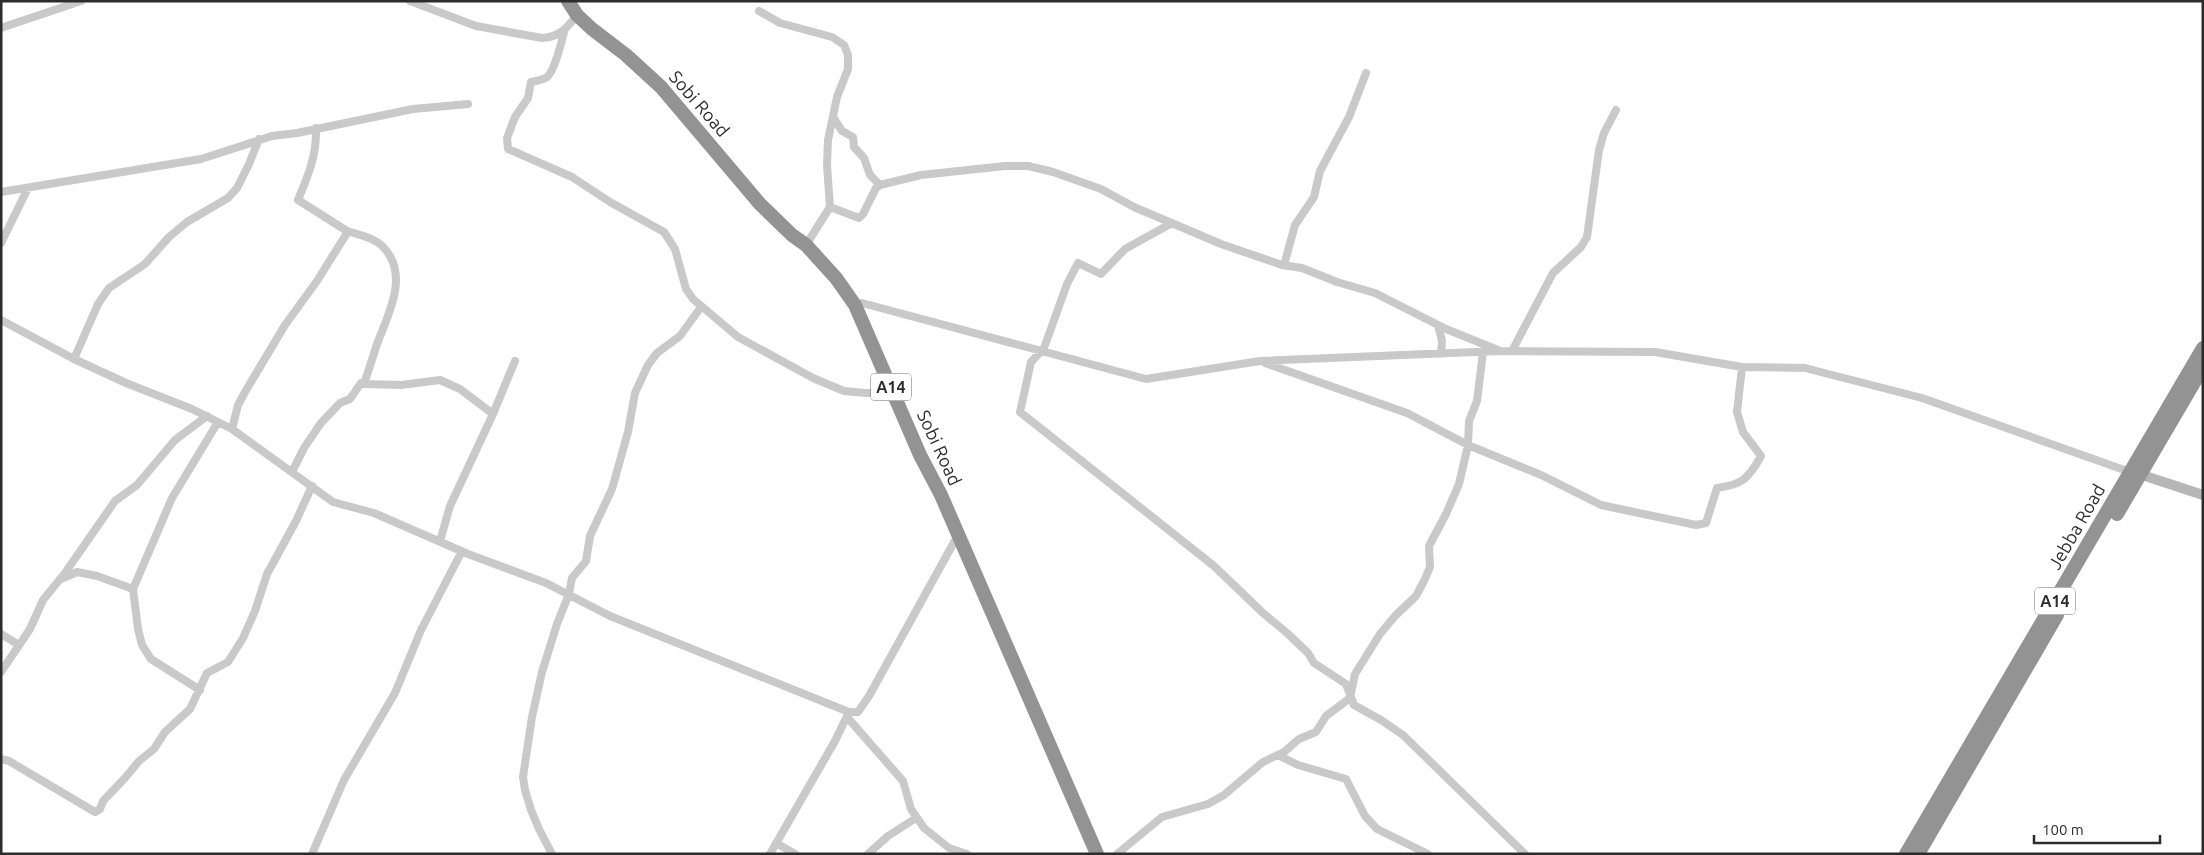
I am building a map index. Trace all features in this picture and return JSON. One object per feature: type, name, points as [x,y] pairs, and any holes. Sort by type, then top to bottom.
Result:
[{"type":"highway","name":"Sobi Road","points":[[568,1],[577,15],[661,87],[760,204],[792,236],[806,245],[824,262],[854,305],[920,455],[941,495],[1097,854]]},
{"type":"highway","name":"Jebba Road","points":[[1906,854],[2135,473],[2203,348]]},
{"type":"highway","name":"A14","points":[[1918,854],[2135,473],[2203,367]]},
{"type":"street","points":[[1,35],[5,27],[81,1]]},
{"type":"street","points":[[410,1],[485,28],[542,38],[564,32]]},
{"type":"street","points":[[759,11],[780,23],[832,37],[844,45],[848,55],[848,69],[836,96],[828,140],[827,165],[830,207],[806,245]]},
{"type":"street","points":[[577,15],[564,32],[558,55],[549,75],[546,78],[531,82],[528,98],[515,117],[508,138],[508,149],[572,178],[664,232],[675,250],[686,289],[701,307],[713,314],[738,337],[813,378],[844,390],[866,394],[894,393]]},
{"type":"street","points":[[1284,265],[1295,226],[1314,197],[1320,171],[1342,132],[1366,72]]},
{"type":"street","points":[[1,192],[201,159],[230,151],[259,139],[412,109],[468,104]]},
{"type":"street","points":[[1512,351],[1552,273],[1581,247],[1587,237],[1599,150],[1604,133],[1616,110]]},
{"type":"street","points":[[833,117],[842,131],[853,137],[854,147],[864,158],[870,175],[880,185]]},
{"type":"street","points":[[316,128],[317,144],[312,167],[298,200],[347,231],[377,242],[386,250],[394,267],[396,280],[391,312],[376,347],[364,384]]},
{"type":"street","points":[[74,360],[98,304],[109,288],[145,264],[169,237],[187,222],[228,198],[237,188],[259,139]]},
{"type":"street","points":[[830,207],[859,218],[863,214],[876,188],[880,185],[920,175],[951,171],[1028,166],[1102,188],[1134,207],[1221,244],[1284,265],[1302,268],[1375,293],[1438,325],[1499,351]]},
{"type":"street","points":[[1,243],[28,188]]},
{"type":"street","points":[[1172,223],[1126,248],[1101,274],[1078,262],[1067,284],[1044,348],[1031,362],[1020,412],[1214,566],[1263,614],[1308,653],[1314,663],[1346,684],[1354,705],[1403,735],[1526,854]]},
{"type":"street","points":[[232,429],[238,405],[245,392],[285,325],[343,243],[347,231]]},
{"type":"street","points":[[854,305],[862,303],[1039,352],[1146,379],[1260,361],[1499,351],[1655,352],[1742,367],[1804,368],[1922,398],[2203,495]]},
{"type":"street","points":[[552,854],[539,830],[525,790],[524,764],[536,693],[557,624],[569,594],[572,578],[586,561],[590,536],[612,489],[628,432],[635,393],[648,365],[657,353],[680,336],[701,307]]},
{"type":"street","points":[[1,320],[74,360],[207,416],[232,429],[333,502],[342,506],[374,513],[462,551],[546,583],[610,616],[848,714],[903,781],[911,810],[916,818],[949,848],[967,854]]},
{"type":"street","points":[[1438,325],[1442,341],[1441,354]]},
{"type":"street","points":[[1117,854],[1162,817],[1208,804],[1224,795],[1263,762],[1278,755],[1298,739],[1316,732],[1326,716],[1350,698],[1355,674],[1380,634],[1416,596],[1430,567],[1429,546],[1453,500],[1459,484],[1468,445],[1469,421],[1477,401],[1483,352]]},
{"type":"street","points":[[440,541],[450,506],[493,414],[515,361]]},
{"type":"street","points":[[1260,361],[1407,413],[1468,445],[1541,475],[1601,505],[1696,525],[1706,523],[1717,488],[1736,486],[1755,468],[1761,456],[1743,432],[1737,412],[1742,367]]},
{"type":"street","points":[[292,472],[304,448],[321,423],[340,403],[350,398],[361,383],[401,386],[440,380],[460,389],[493,414]]},
{"type":"street","points":[[1,672],[30,629],[38,607],[115,501],[137,485],[175,440],[207,416]]},
{"type":"street","points":[[200,690],[151,659],[142,645],[132,589],[172,498],[218,422]]},
{"type":"street","points":[[1,759],[76,803],[95,812],[100,809],[103,801],[126,778],[138,761],[154,749],[165,732],[190,709],[207,673],[228,662],[243,638],[267,574],[296,521],[312,486]]},
{"type":"street","points":[[848,714],[858,712],[869,696],[958,535]]},
{"type":"street","points":[[312,854],[344,780],[395,693],[421,630],[462,551]]},
{"type":"street","points":[[59,580],[77,572],[97,576],[132,589]]},
{"type":"street","points":[[1,634],[19,645]]},
{"type":"street","points":[[770,854],[836,741],[848,714]]},
{"type":"street","points":[[1278,755],[1298,765],[1346,779],[1364,816],[1377,829],[1428,854]]},
{"type":"street","points":[[868,854],[888,836],[916,818]]},
{"type":"street","points":[[776,843],[795,854]]}]
